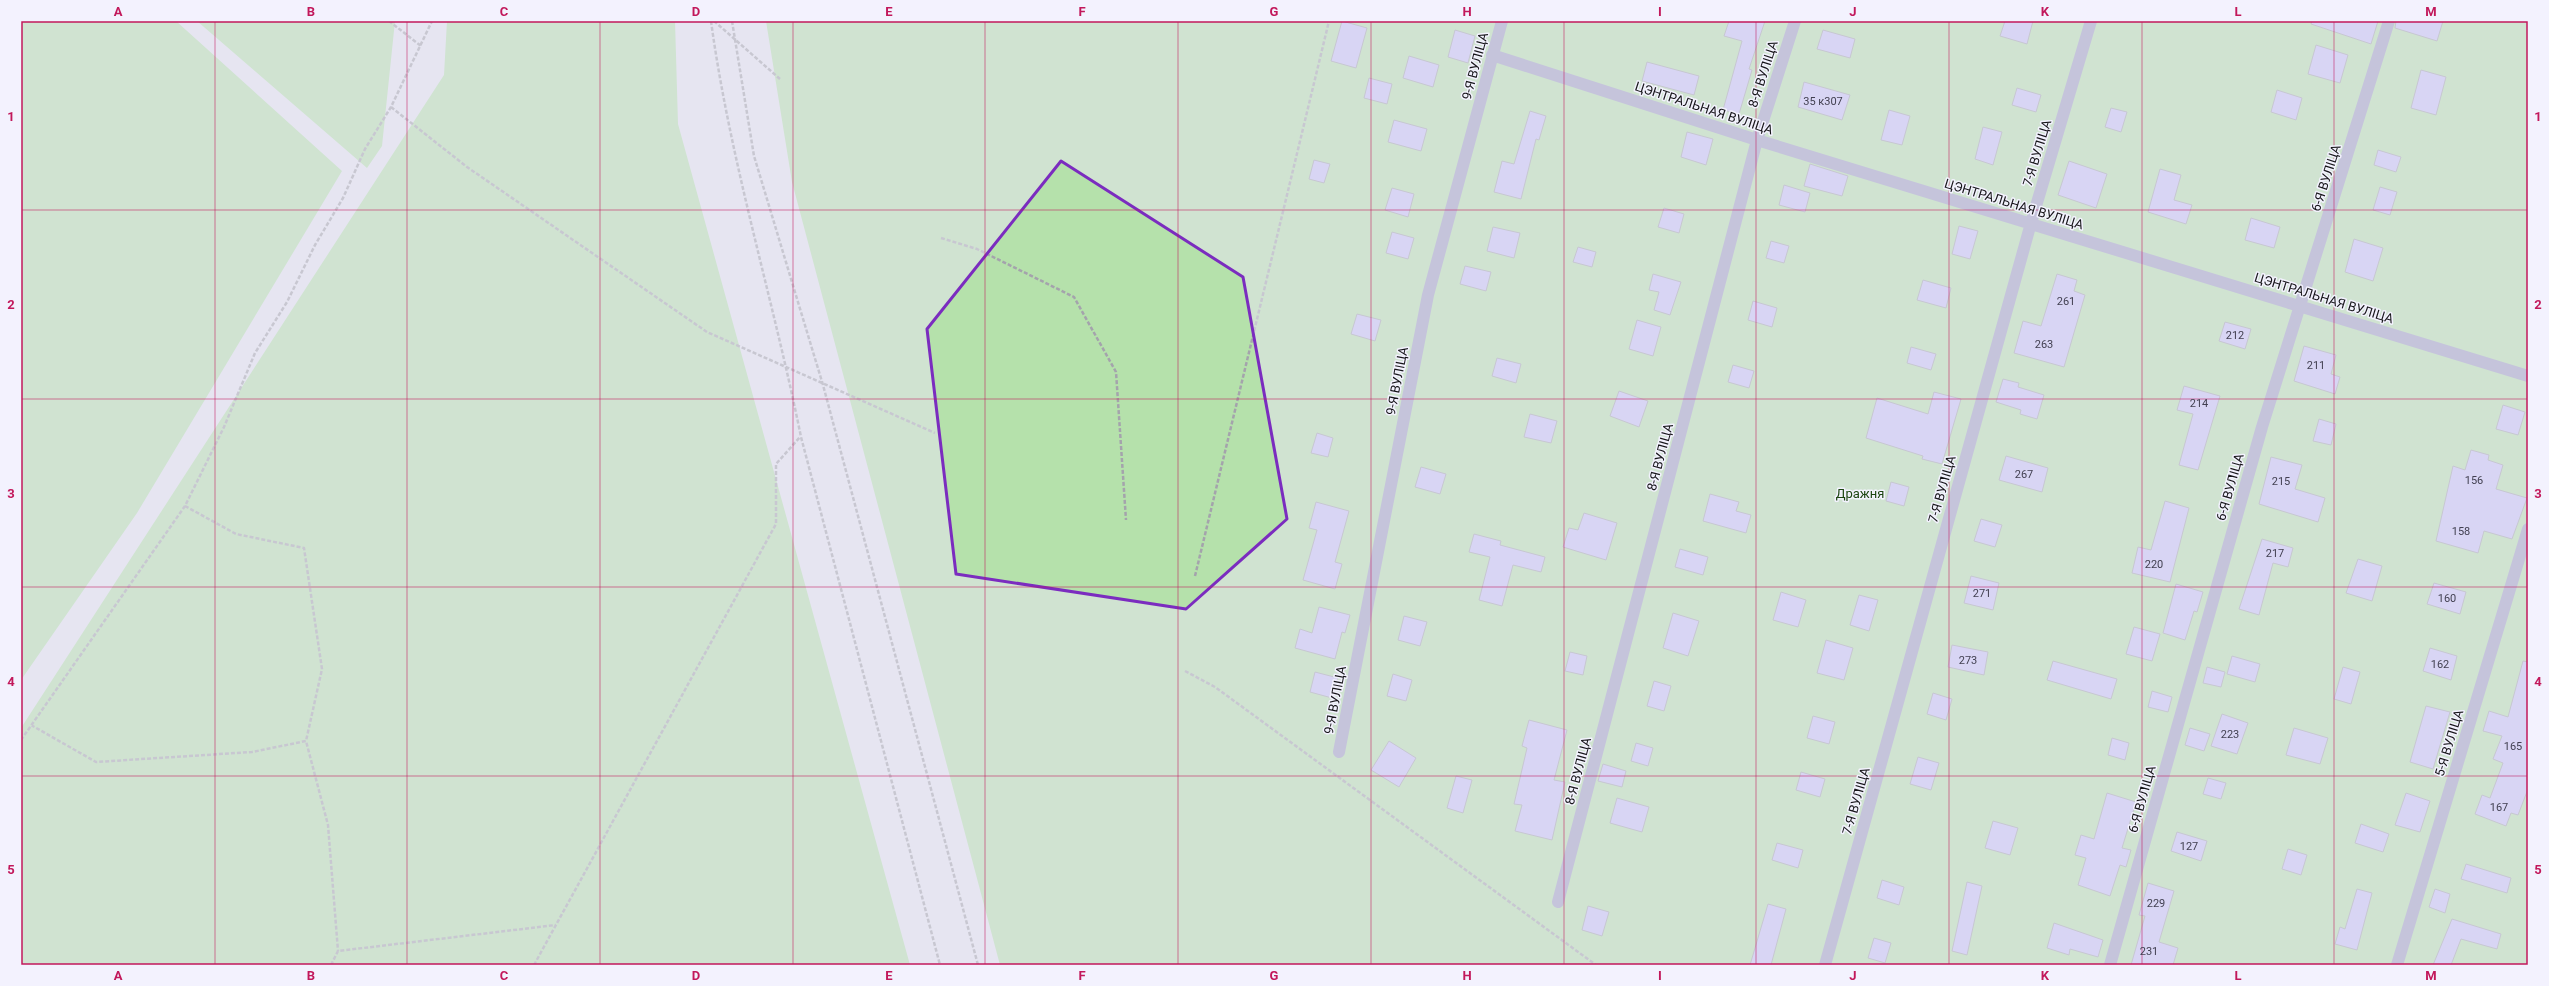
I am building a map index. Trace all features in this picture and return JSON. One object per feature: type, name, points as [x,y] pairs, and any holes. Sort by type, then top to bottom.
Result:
[{"type":"street","name":"9-Я ВУЛІЦА","points":[[1339,752],[1428,295],[1502,21]]},
{"type":"street","name":"8-Я ВУЛІЦА","points":[[1558,902],[1757,140],[1795,21]]},
{"type":"street","name":"7-Я ВУЛІЦА","points":[[1824,965],[2031,224],[2091,21]]},
{"type":"street","name":"6-Я ВУЛІЦА","points":[[2110,965],[2262,427],[2389,21]]},
{"type":"street","name":"ЦЭНТРАЛЬНАЯ ВУЛІЦА","points":[[1492,55],[1757,140],[2528,376]]},
{"type":"street","name":"5-Я ВУЛІЦА","points":[[2397,965],[2528,530]]},
{"type":"path","points":[[388,21],[421,46]]},
{"type":"path","points":[[21,740],[185,506],[224,427],[255,353],[287,302],[315,246],[343,198],[365,149],[391,107],[432,21]]},
{"type":"path","points":[[711,21],[720,83],[787,368],[800,437],[940,965]]},
{"type":"path","points":[[714,21],[780,79]]},
{"type":"path","points":[[732,21],[733,37],[754,156],[823,385],[978,965]]},
{"type":"path","points":[[1195,576],[1329,21]]},
{"type":"path","points":[[391,107],[467,167],[707,332],[823,385],[935,433]]},
{"type":"path","points":[[941,238],[977,249],[1074,297],[1116,372],[1126,520]]},
{"type":"path","points":[[534,965],[776,524],[776,464],[800,437]]},
{"type":"path","points":[[185,506],[236,534],[304,548],[322,669],[306,741],[328,825],[338,951],[331,965]]},
{"type":"path","points":[[1186,670],[1215,688],[1596,965]]},
{"type":"path","points":[[31,725],[96,762],[252,752],[306,741]]},
{"type":"path","points":[[338,951],[556,925]]},
{"type":"highlighted area","points":[[1061,161],[1243,277],[1287,519],[1186,609],[956,574],[927,329]]},
{"type":"green space","points":[[21,21],[176,21],[342,171],[137,513],[21,680]]},
{"type":"green space","points":[[197,21],[395,21],[382,146],[367,168]]},
{"type":"green space","points":[[447,21],[675,21],[678,124],[910,965],[21,965],[21,728],[444,75]]},
{"type":"green space","name":"Дражня","points":[[766,21],[2528,21],[2528,965],[1000,965],[792,182]]},
{"type":"building","points":[[1342,21],[1367,28],[1356,68],[1331,61]]},
{"type":"building","points":[[1729,21],[1765,21],[1749,69],[1752,70],[1739,114],[1723,110],[1742,41],[1724,36]]},
{"type":"building","points":[[2005,21],[2033,21],[2027,44],[2000,36]]},
{"type":"building","points":[[2312,21],[2378,21],[2371,44],[2311,24]]},
{"type":"building","points":[[2396,21],[2443,21],[2437,41],[2395,28]]},
{"type":"building","points":[[1455,30],[1475,36],[1468,63],[1448,57]]},
{"type":"building","points":[[1823,30],[1855,39],[1850,58],[1817,49]]},
{"type":"building","points":[[2316,45],[2348,55],[2340,83],[2308,74]]},
{"type":"building","points":[[1409,56],[1439,65],[1433,87],[1403,78]]},
{"type":"building","points":[[1647,62],[1699,76],[1694,95],[1642,81]]},
{"type":"building","points":[[2421,70],[2446,77],[2436,115],[2411,108]]},
{"type":"building","points":[[1369,78],[1392,84],[1387,104],[1364,98]]},
{"type":"building","points":[[1804,82],[1850,95],[1842,120],[1798,107]]},
{"type":"building","points":[[2017,88],[2041,95],[2036,112],[2012,105]]},
{"type":"building","points":[[2277,90],[2302,98],[2296,120],[2271,112]]},
{"type":"building","points":[[2111,108],[2127,112],[2121,132],[2105,127]]},
{"type":"building","points":[[1889,110],[1910,116],[1902,145],[1881,140]]},
{"type":"building","points":[[1530,111],[1546,116],[1539,140],[1536,139],[1521,199],[1494,192],[1502,161],[1514,164]]},
{"type":"building","points":[[1394,120],[1427,129],[1421,151],[1388,142]]},
{"type":"building","points":[[1983,127],[2002,132],[1993,165],[1975,159]]},
{"type":"building","points":[[1687,132],[1713,139],[1706,165],[1681,157]]},
{"type":"building","points":[[2378,150],[2401,157],[2396,172],[2374,165]]},
{"type":"building","points":[[1314,160],[1330,164],[1324,183],[1309,179]]},
{"type":"building","points":[[2069,161],[2107,174],[2096,208],[2058,195]]},
{"type":"building","points":[[1810,164],[1848,176],[1842,196],[1804,186]]},
{"type":"building","points":[[2160,169],[2181,175],[2174,200],[2192,205],[2186,224],[2148,212]]},
{"type":"building","points":[[1784,185],[1810,193],[1805,212],[1779,205]]},
{"type":"building","points":[[2380,187],[2397,192],[2390,215],[2373,210]]},
{"type":"building","points":[[1392,188],[1414,194],[1408,217],[1385,210]]},
{"type":"building","points":[[1664,208],[1684,214],[1679,233],[1658,227]]},
{"type":"building","points":[[2251,218],[2280,227],[2274,248],[2245,240]]},
{"type":"building","points":[[1959,226],[1978,231],[1970,259],[1952,254]]},
{"type":"building","points":[[1493,227],[1520,233],[1514,258],[1487,251]]},
{"type":"building","points":[[1392,232],[1414,238],[1408,259],[1386,253]]},
{"type":"building","points":[[2354,239],[2383,248],[2373,281],[2345,272]]},
{"type":"building","points":[[1771,241],[1789,246],[1784,263],[1766,258]]},
{"type":"building","points":[[1578,247],[1596,252],[1592,267],[1573,262]]},
{"type":"building","points":[[1465,266],[1491,272],[1486,291],[1460,284]]},
{"type":"building","points":[[1653,274],[1681,282],[1670,315],[1654,310],[1659,292],[1649,290]]},
{"type":"building","points":[[2057,274],[2077,280],[2074,291],[2085,295],[2064,367],[2014,353],[2023,321],[2041,326]]},
{"type":"building","points":[[1923,280],[1951,288],[1946,308],[1917,300]]},
{"type":"building","points":[[1753,301],[1777,308],[1772,327],[1748,320]]},
{"type":"building","points":[[1357,314],[1381,320],[1375,341],[1351,334]]},
{"type":"building","points":[[1637,320],[1661,327],[1653,356],[1629,349]]},
{"type":"building","points":[[2225,322],[2251,329],[2245,349],[2219,341]]},
{"type":"building","points":[[2304,346],[2336,355],[2331,374],[2340,377],[2335,394],[2294,381]]},
{"type":"building","points":[[1911,347],[1936,354],[1931,370],[1907,363]]},
{"type":"building","points":[[1497,358],[1521,364],[1516,383],[1492,376]]},
{"type":"building","points":[[1733,365],[1754,371],[1749,388],[1728,382]]},
{"type":"building","points":[[2003,379],[2019,383],[2018,387],[2044,395],[2037,419],[2020,414],[2021,410],[1996,402]]},
{"type":"building","points":[[2184,386],[2220,396],[2198,470],[2179,465],[2193,414],[2177,410]]},
{"type":"building","points":[[1619,391],[1648,401],[1639,427],[1610,416]]},
{"type":"building","points":[[1934,392],[1961,399],[1942,464],[1922,459],[1923,456],[1866,438],[1877,398],[1928,414]]},
{"type":"building","points":[[2503,405],[2525,412],[2518,435],[2496,429]]},
{"type":"building","points":[[1530,414],[1557,421],[1551,443],[1524,437]]},
{"type":"building","points":[[2319,419],[2336,424],[2331,445],[2313,441]]},
{"type":"building","points":[[1317,433],[1333,438],[1328,457],[1311,453]]},
{"type":"building","points":[[2471,450],[2489,455],[2488,460],[2503,465],[2496,489],[2527,498],[2512,539],[2484,531],[2478,553],[2436,541],[2453,466],[2465,470]]},
{"type":"building","points":[[2006,456],[2048,468],[2042,492],[1999,480]]},
{"type":"building","points":[[2271,457],[2302,465],[2295,489],[2325,498],[2318,522],[2259,504]]},
{"type":"building","points":[[1421,467],[1446,474],[1440,494],[1415,487]]},
{"type":"building","points":[[1891,482],[1909,487],[1904,506],[1886,501]]},
{"type":"building","points":[[1710,494],[1739,502],[1736,511],[1751,515],[1746,533],[1703,521]]},
{"type":"building","points":[[2165,501],[2189,508],[2170,582],[2132,573],[2138,547],[2151,550]]},
{"type":"building","points":[[1316,502],[1349,511],[1335,562],[1342,564],[1335,589],[1303,580],[1317,530],[1309,528]]},
{"type":"building","points":[[1584,513],[1617,523],[1606,560],[1563,547],[1569,528],[1578,530]]},
{"type":"building","points":[[1981,519],[2002,525],[1995,547],[1974,541]]},
{"type":"building","points":[[1474,534],[1501,541],[1500,545],[1545,557],[1541,572],[1513,565],[1502,606],[1479,600],[1490,557],[1469,552]]},
{"type":"building","points":[[2262,539],[2293,548],[2288,567],[2273,563],[2259,615],[2239,609]]},
{"type":"building","points":[[1680,549],[1708,557],[1703,575],[1675,567]]},
{"type":"building","points":[[2358,559],[2382,566],[2372,601],[2346,593]]},
{"type":"building","points":[[1971,576],[1999,583],[1993,610],[1964,603]]},
{"type":"building","points":[[2434,583],[2466,592],[2460,614],[2427,604]]},
{"type":"building","points":[[2176,584],[2203,592],[2197,612],[2194,611],[2185,640],[2163,633]]},
{"type":"building","points":[[1781,592],[1806,600],[1798,627],[1773,620]]},
{"type":"building","points":[[1859,595],[1878,600],[1869,631],[1850,625]]},
{"type":"building","points":[[1319,607],[1350,615],[1345,633],[1342,632],[1335,659],[1295,648],[1300,629],[1312,633]]},
{"type":"building","points":[[1673,613],[1699,621],[1688,656],[1663,648]]},
{"type":"building","points":[[1404,616],[1427,622],[1420,646],[1398,640]]},
{"type":"building","points":[[2134,627],[2160,634],[2152,661],[2126,654]]},
{"type":"building","points":[[1826,640],[1853,648],[1844,680],[1817,673]]},
{"type":"building","points":[[1952,645],[1988,652],[1984,675],[1948,667]]},
{"type":"building","points":[[2430,648],[2457,656],[2451,680],[2423,671]]},
{"type":"building","points":[[1570,652],[1587,656],[1583,675],[1565,671]]},
{"type":"building","points":[[2232,656],[2260,664],[2255,682],[2227,674]]},
{"type":"building","points":[[2053,661],[2117,679],[2111,699],[2047,680]]},
{"type":"building","points":[[2523,661],[2528,662],[2528,789],[2518,815],[2511,813],[2506,826],[2475,814],[2482,795],[2490,798],[2503,763],[2493,759],[2502,736],[2483,731],[2489,711],[2508,717]]},
{"type":"building","points":[[2207,667],[2225,672],[2221,687],[2203,683]]},
{"type":"building","points":[[2343,667],[2360,672],[2351,704],[2334,699]]},
{"type":"building","points":[[1315,672],[1338,678],[1332,698],[1310,692]]},
{"type":"building","points":[[1393,674],[1412,680],[1406,701],[1387,696]]},
{"type":"building","points":[[1654,681],[1671,686],[1664,711],[1647,706]]},
{"type":"building","points":[[2152,691],[2172,697],[2168,712],[2148,707]]},
{"type":"building","points":[[1933,693],[1952,699],[1946,720],[1927,714]]},
{"type":"building","points":[[2426,706],[2450,712],[2433,769],[2410,762]]},
{"type":"building","points":[[2222,714],[2248,723],[2237,754],[2211,746]]},
{"type":"building","points":[[1813,716],[1835,722],[1829,744],[1807,738]]},
{"type":"building","points":[[1529,720],[1567,730],[1554,780],[1565,782],[1552,840],[1515,831],[1522,805],[1514,804],[1527,748],[1522,746]]},
{"type":"building","points":[[2190,728],[2210,734],[2204,751],[2185,745]]},
{"type":"building","points":[[2294,728],[2328,738],[2320,764],[2286,755]]},
{"type":"building","points":[[2112,738],[2129,743],[2125,760],[2108,755]]},
{"type":"building","points":[[1389,741],[1416,758],[1399,787],[1371,770]]},
{"type":"building","points":[[1636,743],[1653,748],[1648,766],[1631,761]]},
{"type":"building","points":[[1918,757],[1939,763],[1931,790],[1910,784]]},
{"type":"building","points":[[1603,764],[1626,771],[1622,787],[1598,781]]},
{"type":"building","points":[[1801,772],[1825,779],[1820,797],[1796,790]]},
{"type":"building","points":[[1456,776],[1472,780],[1463,813],[1447,808]]},
{"type":"building","points":[[2208,778],[2226,783],[2221,799],[2203,794]]},
{"type":"building","points":[[2107,793],[2136,802],[2122,848],[2131,850],[2126,867],[2120,865],[2110,896],[2078,885],[2086,858],[2075,855],[2081,835],[2094,839]]},
{"type":"building","points":[[2406,793],[2430,801],[2420,832],[2395,825]]},
{"type":"building","points":[[1617,798],[1649,807],[1642,832],[1610,823]]},
{"type":"building","points":[[1993,821],[2018,828],[2010,855],[1985,848]]},
{"type":"building","points":[[2361,824],[2389,834],[2383,852],[2355,843]]},
{"type":"building","points":[[2177,832],[2207,841],[2201,861],[2171,851]]},
{"type":"building","points":[[1777,843],[1803,850],[1798,868],[1772,860]]},
{"type":"building","points":[[2288,849],[2307,855],[2301,875],[2282,869]]},
{"type":"building","points":[[2466,864],[2511,878],[2507,893],[2461,879]]},
{"type":"building","points":[[1882,880],[1904,887],[1899,905],[1877,898]]},
{"type":"building","points":[[1967,882],[1982,886],[1967,955],[1952,951]]},
{"type":"building","points":[[2148,883],[2174,891],[2159,942],[2178,948],[2173,965],[2131,965],[2145,916],[2139,915]]},
{"type":"building","points":[[2357,889],[2372,893],[2357,950],[2335,944],[2340,927],[2345,929]]},
{"type":"building","points":[[2435,889],[2450,894],[2445,913],[2429,907]]},
{"type":"building","points":[[1768,904],[1786,909],[1771,965],[1750,965]]},
{"type":"building","points":[[1588,906],[1609,912],[1602,936],[1582,930]]},
{"type":"building","points":[[2452,919],[2501,934],[2497,949],[2461,939],[2451,965],[2433,965]]},
{"type":"building","points":[[2054,923],[2103,940],[2098,957],[2070,949],[2069,955],[2047,948]]},
{"type":"building","points":[[1874,938],[1891,943],[1885,963],[1868,958]]}]
